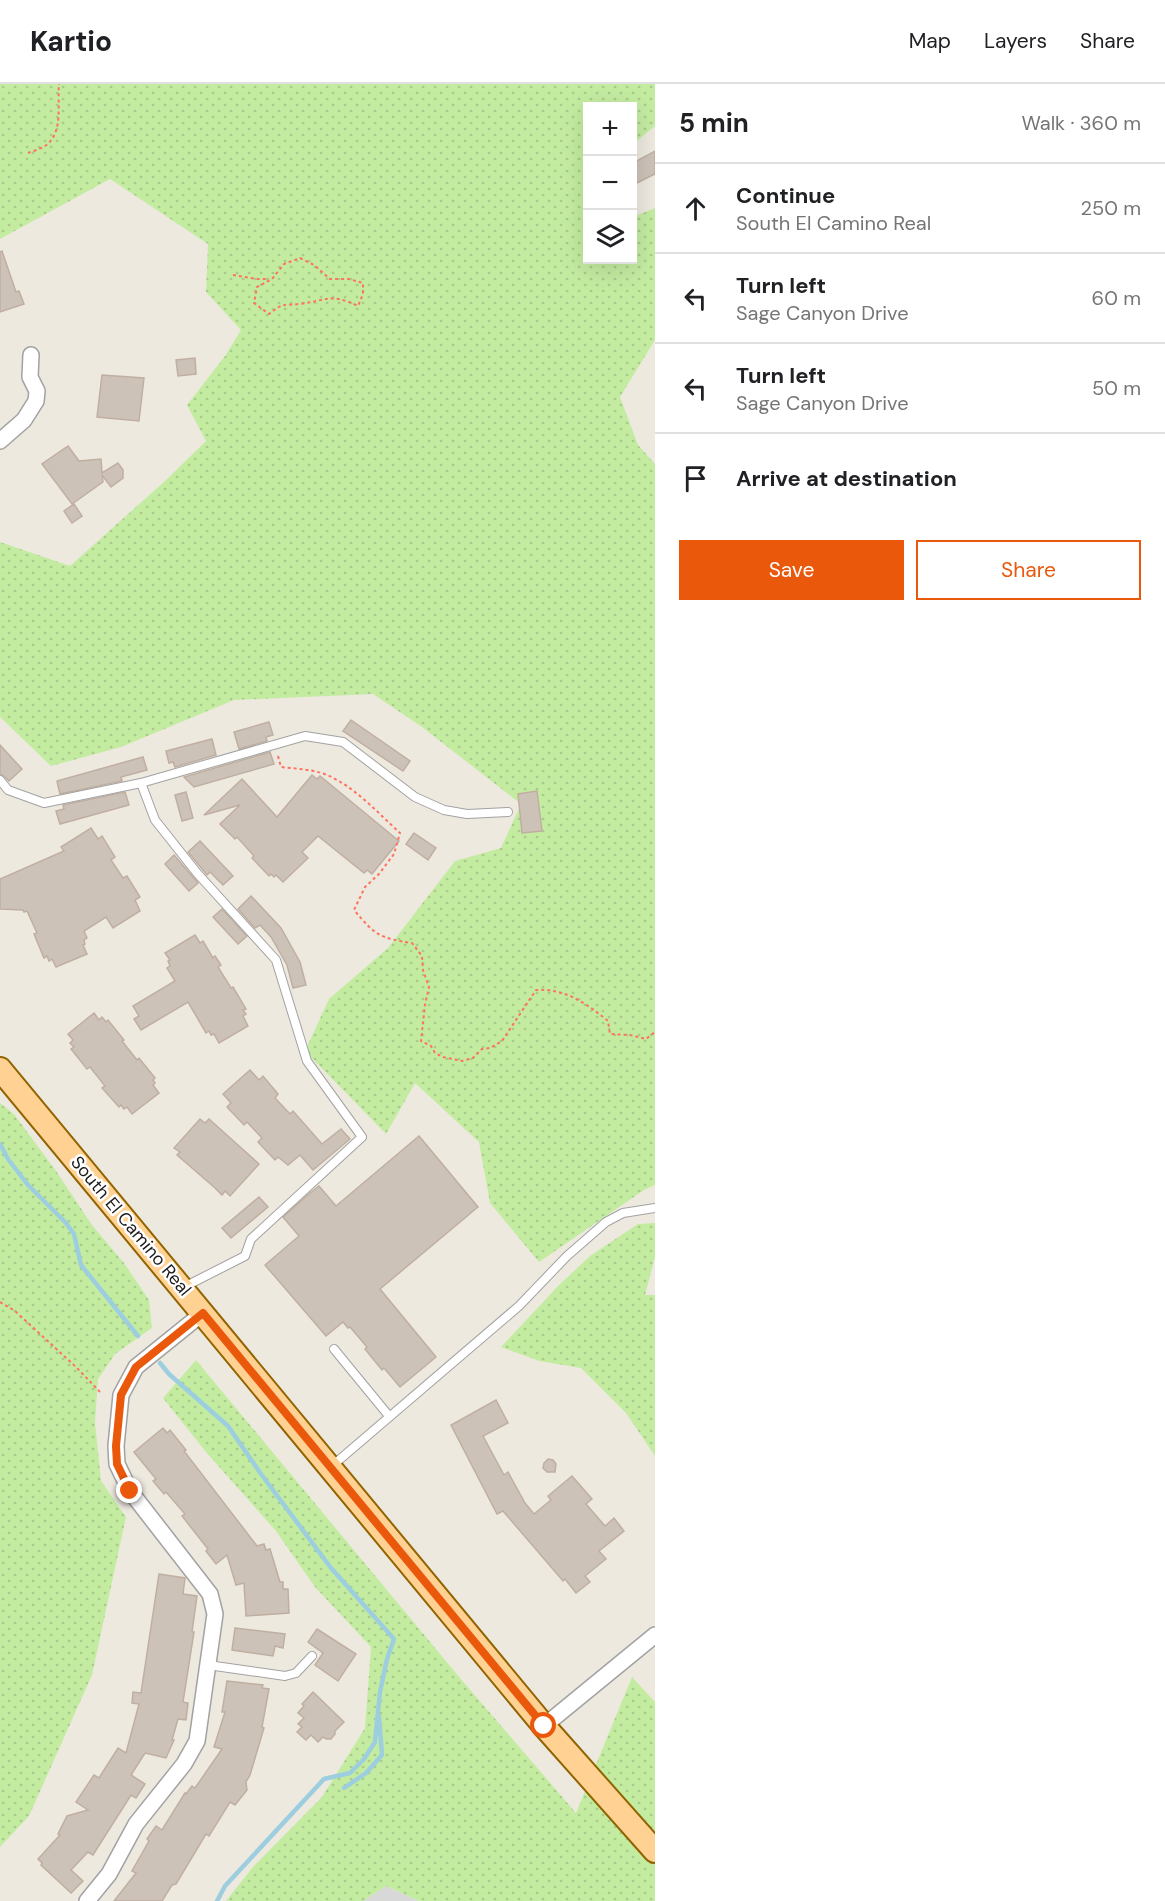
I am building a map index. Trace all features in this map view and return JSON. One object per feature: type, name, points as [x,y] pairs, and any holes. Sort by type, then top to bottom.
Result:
[{"type":"main road","name":"South El Camino Real","points":[[0,1069],[544,1726],[655,1851]]},
{"type":"street","points":[[0,441],[24,420],[36,401],[37,391],[30,377],[31,355]]},
{"type":"street","points":[[87,1901],[109,1874],[136,1824],[184,1764],[197,1741],[215,1614],[210,1594],[130,1491],[117,1464],[116,1446],[121,1395],[136,1367],[203,1313]]},
{"type":"street","points":[[544,1726],[655,1635]]},
{"type":"lane","points":[[0,780],[8,790],[44,802],[141,783],[305,736],[344,742],[415,797],[444,810],[467,814],[508,812]]},
{"type":"lane","points":[[141,783],[155,820],[197,873],[276,960],[307,1061],[362,1137],[251,1239],[245,1256],[182,1288]]},
{"type":"lane","points":[[330,1467],[519,1306],[567,1256],[606,1222],[623,1213],[655,1208]]},
{"type":"lane","points":[[334,1349],[389,1416]]},
{"type":"lane","points":[[208,1665],[285,1676],[296,1673],[312,1656]]},
{"type":"path","points":[[28,153],[45,147],[54,138],[58,128],[59,84]]},
{"type":"path","points":[[300,258],[314,265],[330,279],[349,279],[363,283],[363,294],[358,306],[343,299],[331,298],[300,304],[283,304],[269,314],[254,303],[256,287],[272,279],[284,264],[300,258]]},
{"type":"path","points":[[233,275],[272,279]]},
{"type":"path","points":[[275,745],[281,767],[306,769],[325,774],[341,782],[400,833],[394,854],[379,874],[365,887],[354,910],[372,932],[393,940],[412,943],[422,956],[423,970],[429,987],[421,1041],[431,1046],[435,1053],[462,1061],[473,1058],[482,1049],[490,1048],[502,1041],[536,990],[548,989],[580,999],[609,1021],[610,1034],[646,1039],[655,1032]]},
{"type":"path","points":[[0,1302],[15,1311],[100,1392]]},
{"type":"shaded area","points":[[386,1886],[419,1901],[363,1901]]},
{"type":"green space","points":[[0,84],[655,84],[655,126],[637,141],[637,102],[583,102],[583,264],[637,264],[637,215],[655,208],[655,340],[620,397],[638,445],[655,464],[655,1185],[644,1190],[539,1262],[490,1203],[479,1142],[415,1083],[386,1134],[305,1051],[329,999],[388,948],[455,861],[501,848],[521,804],[422,727],[373,694],[234,700],[121,747],[51,766],[0,717],[0,542],[70,566],[206,441],[187,405],[225,356],[241,330],[206,292],[208,244],[110,179],[0,239]]},
{"type":"green space","points":[[0,1103],[14,1114],[92,1225],[124,1263],[149,1300],[152,1328],[115,1354],[98,1379],[95,1423],[101,1481],[126,1517],[92,1675],[29,1816],[0,1847]]},
{"type":"green space","points":[[655,1223],[655,1257],[645,1295],[655,1295],[655,1456],[626,1413],[581,1368],[539,1361],[501,1347],[559,1285],[590,1256],[638,1224]]},
{"type":"green space","points":[[196,1360],[460,1678],[576,1813],[632,1677],[655,1702],[655,1901],[419,1901],[386,1886],[363,1901],[226,1901],[253,1867],[322,1797],[365,1728],[371,1647],[315,1587],[276,1531],[206,1452],[163,1398]]},
{"type":"building","points":[[655,151],[655,174],[637,183],[637,161]]},
{"type":"building","points":[[2,251],[16,292],[19,291],[24,304],[0,312],[0,252]]},
{"type":"building","points":[[195,358],[196,374],[178,376],[176,360]]},
{"type":"building","points":[[102,375],[144,378],[139,421],[97,417]]},
{"type":"building","points":[[68,446],[79,461],[101,459],[102,473],[118,463],[123,470],[123,478],[111,487],[102,475],[103,482],[72,504],[42,464]]},
{"type":"building","points":[[74,504],[82,516],[72,523],[64,511]]},
{"type":"building","points":[[351,720],[410,761],[403,771],[343,731]]},
{"type":"building","points":[[269,722],[273,735],[266,737],[267,741],[239,749],[234,732]]},
{"type":"building","points":[[212,739],[216,755],[175,767],[173,762],[169,763],[166,751]]},
{"type":"building","points":[[0,745],[22,769],[9,781],[0,774]]},
{"type":"building","points":[[270,752],[274,764],[194,787],[184,777]]},
{"type":"building","points":[[143,757],[147,770],[121,777],[122,781],[60,794],[57,781]]},
{"type":"building","points":[[312,775],[317,779],[320,776],[399,841],[372,874],[367,870],[364,873],[318,836],[302,852],[308,858],[283,882],[276,875],[269,876],[237,837],[235,839],[220,824],[240,805],[204,815],[242,779],[277,817]]},
{"type":"building","points":[[537,791],[542,831],[522,833],[518,794]]},
{"type":"building","points":[[125,792],[129,805],[60,824],[56,811],[64,809],[63,805]]},
{"type":"building","points":[[186,792],[193,818],[182,821],[175,795]]},
{"type":"building","points":[[91,828],[98,839],[102,836],[115,857],[111,860],[123,878],[127,876],[140,897],[135,900],[140,911],[113,928],[106,917],[84,931],[87,938],[83,945],[87,954],[56,967],[52,959],[49,961],[47,956],[44,958],[34,934],[37,933],[27,911],[0,909],[0,879],[64,851],[61,847]]},
{"type":"building","points":[[414,833],[436,848],[428,860],[406,844]]},
{"type":"building","points":[[200,841],[233,876],[223,885],[210,872],[207,875],[188,852]]},
{"type":"building","points":[[174,855],[198,883],[189,891],[165,864]]},
{"type":"building","points":[[251,896],[281,928],[300,962],[306,985],[293,988],[287,965],[271,937],[260,925],[255,928],[238,909]]},
{"type":"building","points":[[222,909],[247,936],[238,944],[213,917]]},
{"type":"building","points":[[195,935],[200,943],[203,941],[213,958],[215,956],[221,965],[218,967],[246,1009],[243,1010],[246,1014],[243,1016],[248,1026],[219,1043],[214,1034],[211,1035],[209,1031],[206,1033],[188,1002],[141,1030],[134,1019],[139,1016],[133,1006],[175,981],[167,968],[170,966],[168,961],[170,960],[165,953]]},
{"type":"building","points":[[94,1013],[99,1020],[102,1017],[106,1022],[108,1020],[137,1060],[139,1058],[155,1078],[153,1085],[159,1093],[132,1114],[127,1107],[124,1109],[121,1105],[119,1107],[102,1088],[105,1086],[90,1067],[87,1069],[71,1049],[74,1047],[70,1043],[73,1040],[68,1034]]},
{"type":"building","points":[[250,1070],[259,1080],[263,1076],[278,1094],[275,1098],[290,1114],[293,1111],[322,1144],[341,1129],[350,1139],[313,1170],[300,1155],[288,1165],[278,1157],[275,1160],[258,1142],[262,1138],[247,1122],[244,1125],[227,1107],[231,1103],[223,1094]]},
{"type":"building","points":[[200,1119],[205,1123],[209,1119],[259,1164],[230,1196],[225,1191],[222,1195],[177,1155],[180,1152],[174,1148]]},
{"type":"building","points":[[419,1136],[478,1207],[380,1289],[436,1357],[400,1387],[384,1368],[382,1370],[365,1349],[367,1347],[343,1322],[326,1336],[265,1265],[299,1236],[283,1217],[310,1193],[319,1186],[336,1206]]},
{"type":"building","points":[[259,1197],[268,1207],[231,1238],[222,1228]]},
{"type":"building","points":[[496,1400],[508,1423],[483,1436],[504,1475],[508,1472],[525,1503],[534,1514],[551,1500],[548,1496],[572,1476],[592,1499],[586,1504],[605,1526],[614,1518],[624,1531],[599,1551],[606,1559],[585,1576],[590,1582],[576,1593],[503,1511],[497,1514],[451,1425]]},
{"type":"building","points":[[163,1428],[167,1433],[170,1430],[186,1450],[184,1451],[257,1546],[264,1544],[266,1550],[270,1549],[280,1582],[283,1582],[283,1589],[288,1589],[289,1613],[246,1616],[244,1583],[236,1585],[227,1555],[216,1564],[206,1551],[208,1549],[182,1516],[185,1514],[153,1481],[156,1479],[134,1452]]},
{"type":"building","points":[[548,1459],[553,1460],[556,1464],[555,1472],[547,1472],[543,1468]]},
{"type":"building","points":[[159,1574],[185,1578],[183,1594],[197,1596],[183,1702],[188,1703],[186,1720],[178,1719],[172,1740],[174,1740],[166,1758],[145,1753],[131,1775],[145,1784],[136,1798],[131,1795],[93,1855],[88,1852],[71,1870],[83,1881],[71,1893],[41,1865],[38,1859],[60,1835],[58,1834],[67,1816],[88,1810],[76,1802],[94,1775],[99,1778],[118,1748],[126,1753],[139,1704],[132,1703],[133,1692],[141,1693]]},
{"type":"building","points":[[235,1628],[285,1634],[283,1648],[275,1646],[273,1656],[232,1650]]},
{"type":"building","points":[[317,1629],[356,1654],[338,1681],[315,1665],[323,1653],[308,1642]]},
{"type":"building","points":[[227,1681],[263,1685],[262,1688],[269,1689],[262,1727],[264,1728],[246,1782],[247,1790],[235,1805],[230,1802],[209,1836],[206,1834],[176,1884],[172,1885],[162,1901],[114,1901],[136,1873],[132,1871],[149,1841],[147,1839],[156,1826],[162,1830],[185,1793],[192,1786],[195,1788],[222,1749],[214,1747],[225,1712],[222,1712]]},
{"type":"building","points":[[313,1692],[344,1722],[331,1739],[323,1737],[318,1742],[311,1735],[306,1740],[297,1732],[302,1727],[298,1724],[304,1718],[298,1713],[304,1706],[302,1704]]},
{"type":"waterway","points":[[0,1144],[8,1159],[28,1185],[74,1234],[81,1265],[138,1336]]},
{"type":"waterway","points":[[160,1363],[169,1374],[228,1426],[331,1568],[394,1639],[380,1692],[375,1742],[364,1759],[350,1773],[324,1779],[225,1886],[217,1901]]},
{"type":"waterway","points":[[344,1788],[366,1773],[382,1755],[379,1716]]},
{"type":"route","points":[[130,1491],[117,1464],[116,1446],[121,1395],[136,1367],[203,1313],[544,1726]]}]
